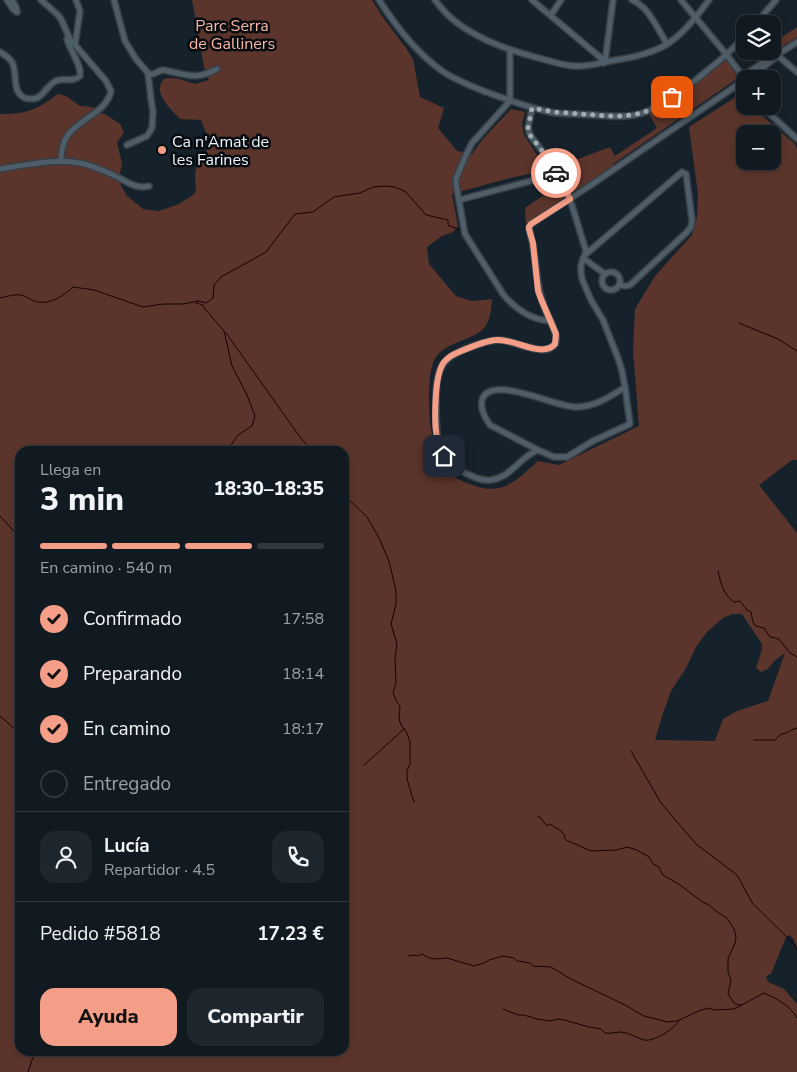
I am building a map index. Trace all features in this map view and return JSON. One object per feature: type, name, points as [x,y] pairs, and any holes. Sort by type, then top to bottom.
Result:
[{"type":"street","points":[[7,0],[17,12],[12,0]]},
{"type":"street","points":[[41,0],[58,14],[68,36],[111,88],[111,94],[106,102],[68,134],[62,147],[61,161]]},
{"type":"street","points":[[75,45],[80,11],[76,0]]},
{"type":"street","points":[[114,0],[125,40],[148,73],[153,112],[152,128],[147,136],[127,145]]},
{"type":"street","points":[[379,0],[405,36],[440,70],[460,81],[510,101],[532,108],[555,112],[608,116],[643,113],[685,88],[736,44]]},
{"type":"street","points":[[435,0],[454,21],[477,36],[526,55],[565,65],[580,66],[642,55],[667,44],[695,18],[709,0]]},
{"type":"street","points":[[532,0],[604,62]]},
{"type":"street","points":[[551,15],[561,0]]},
{"type":"street","points":[[604,62],[613,0]]},
{"type":"street","points":[[632,0],[639,3],[646,10],[667,44]]},
{"type":"street","points":[[681,0],[738,70]]},
{"type":"street","points":[[763,15],[776,0]]},
{"type":"street","points":[[0,52],[7,56],[13,65],[18,92],[24,98],[35,98],[55,81],[62,79],[73,80],[80,76],[81,71],[67,40],[68,36]]},
{"type":"street","points":[[781,53],[797,42]]},
{"type":"street","points":[[510,50],[510,101],[472,143],[456,179],[459,200],[465,234],[510,303],[538,320],[550,321]]},
{"type":"street","points":[[781,58],[797,72]]},
{"type":"street","points":[[760,70],[773,60]]},
{"type":"street","points":[[148,73],[151,75],[163,70],[197,77],[217,69]]},
{"type":"street","points":[[538,450],[525,457],[507,474],[497,479],[484,480],[476,478],[454,466],[441,451],[437,437],[436,384],[439,371],[450,356],[495,340],[504,340],[540,350],[551,348],[555,344],[556,338],[538,291],[533,243],[529,227],[736,85]]},
{"type":"street","points":[[532,108],[528,128],[530,135],[546,156],[570,199],[586,251],[581,272],[582,279],[614,346],[622,371],[625,387],[630,424],[593,441],[567,457],[554,456],[538,450],[490,425],[486,420],[482,402],[483,397],[492,390],[506,389],[564,406],[576,407],[604,400],[625,387]]},
{"type":"street","points":[[771,115],[797,139]]},
{"type":"street","points":[[0,169],[71,161],[87,164],[115,175],[129,183],[144,187],[149,186]]},
{"type":"street","points":[[584,256],[682,172],[686,174],[691,211],[691,227],[630,285],[620,284]]},
{"type":"street","points":[[459,200],[557,174]]},
{"type":"street","points":[[584,256],[605,274]]},
{"type":"street","points":[[615,272],[620,277],[620,284],[615,289],[605,287],[602,280],[605,274],[615,272]]},
{"type":"green space","name":"Parc Serra de Galliners","points":[[192,0],[372,0],[413,59],[420,97],[444,108],[438,128],[457,151],[472,154],[482,140],[511,109],[525,112],[522,125],[524,135],[546,169],[452,194],[458,226],[453,232],[442,236],[427,247],[429,264],[456,296],[472,301],[492,299],[489,319],[482,330],[447,347],[436,357],[431,370],[429,406],[431,426],[442,466],[456,478],[483,488],[492,489],[514,482],[538,461],[559,465],[639,426],[633,350],[635,309],[655,276],[692,235],[697,217],[698,194],[689,127],[736,97],[736,115],[761,115],[773,125],[736,125],[736,170],[781,170],[781,132],[795,144],[797,149],[797,460],[792,460],[759,485],[797,533],[797,948],[790,935],[786,937],[771,974],[766,978],[768,982],[784,989],[797,1004],[797,1072],[0,1072],[0,114],[31,110],[58,94],[66,96],[80,106],[92,107],[111,118],[120,124],[124,132],[117,143],[122,163],[120,174],[121,186],[127,196],[143,209],[159,211],[179,204],[193,195],[196,191],[195,174],[198,161],[211,145],[201,120],[180,119],[161,95],[161,84],[164,79],[171,78],[195,84],[209,80],[204,67]],"holes":[[[732,614],[742,614],[762,644],[756,668],[761,672],[768,669],[774,661],[785,653],[768,701],[737,711],[723,719],[715,741],[655,740],[671,691],[686,668],[696,647],[707,632],[723,618]]]},
{"type":"green space","points":[[797,27],[797,37],[781,48],[781,38]]},
{"type":"green space","points":[[726,60],[736,72],[736,79],[577,191],[573,189],[562,169],[573,161],[610,147],[615,156],[657,128],[649,114],[675,101]]},
{"type":"green space","points":[[558,185],[565,196],[563,199],[526,224],[525,208]]},
{"type":"waterway","points":[[0,298],[20,295],[34,301],[45,302],[60,297],[73,287],[94,290],[143,307],[199,301],[206,303],[213,298],[214,285],[221,277],[266,252],[295,214],[313,212],[334,197],[360,193],[373,187],[395,187],[406,192],[426,215],[448,220],[448,225],[460,230]]},
{"type":"waterway","points":[[196,303],[203,305],[224,331],[232,366],[247,395],[255,416],[252,426],[238,435],[230,446]]},
{"type":"waterway","points":[[739,323],[778,339],[797,351]]},
{"type":"waterway","points":[[226,333],[308,446]]},
{"type":"waterway","points":[[349,500],[367,517],[378,536],[389,561],[396,591],[396,604],[391,624],[397,644],[395,657],[396,683],[393,693],[400,706],[399,719],[401,725],[407,733],[410,742],[410,764],[407,771],[407,779],[414,802]]},
{"type":"waterway","points":[[0,516],[15,532]]},
{"type":"waterway","points":[[718,571],[727,596],[734,602],[740,601],[751,612],[756,626],[764,628],[770,637],[779,639],[790,653],[797,657]]},
{"type":"waterway","points":[[0,716],[15,729]]},
{"type":"waterway","points":[[754,740],[775,740],[781,734],[797,728]]},
{"type":"waterway","points":[[364,765],[404,729]]},
{"type":"waterway","points":[[631,751],[661,803],[696,844],[737,875],[753,904],[794,944],[797,950]]},
{"type":"waterway","points":[[538,817],[547,826],[550,824],[561,831],[566,840],[591,851],[617,850],[627,847],[637,850],[649,857],[653,864],[659,867],[663,875],[727,918],[734,929],[736,937],[728,959],[728,972],[731,980],[728,994],[735,1004],[741,1005]]},
{"type":"waterway","points":[[408,956],[422,954],[429,958],[447,958],[474,966],[503,956],[530,963],[533,966],[551,967],[644,1016],[668,1022],[677,1021],[710,1008],[714,1010],[734,1009],[764,993],[787,1006],[797,1018]]},
{"type":"waterway","points":[[503,1009],[518,1015],[537,1019],[550,1021],[564,1020],[601,1029],[605,1033],[621,1032],[631,1034],[644,1040],[653,1039],[663,1034],[673,1028],[679,1021]]},
{"type":"waterway","points":[[28,1072],[33,1056]]},
{"type":"way so far","points":[[556,173],[530,135],[528,123],[532,108],[555,112],[624,116],[643,113],[672,97]]},
{"type":"place","name":"Ca n'Amat de les Farines","points":[[162,150]]},
{"type":"route","points":[[444,456],[436,429],[436,384],[439,371],[445,361],[458,352],[495,340],[504,340],[540,350],[548,350],[555,344],[556,334],[538,291],[536,264],[529,227],[570,199],[556,173]]}]
